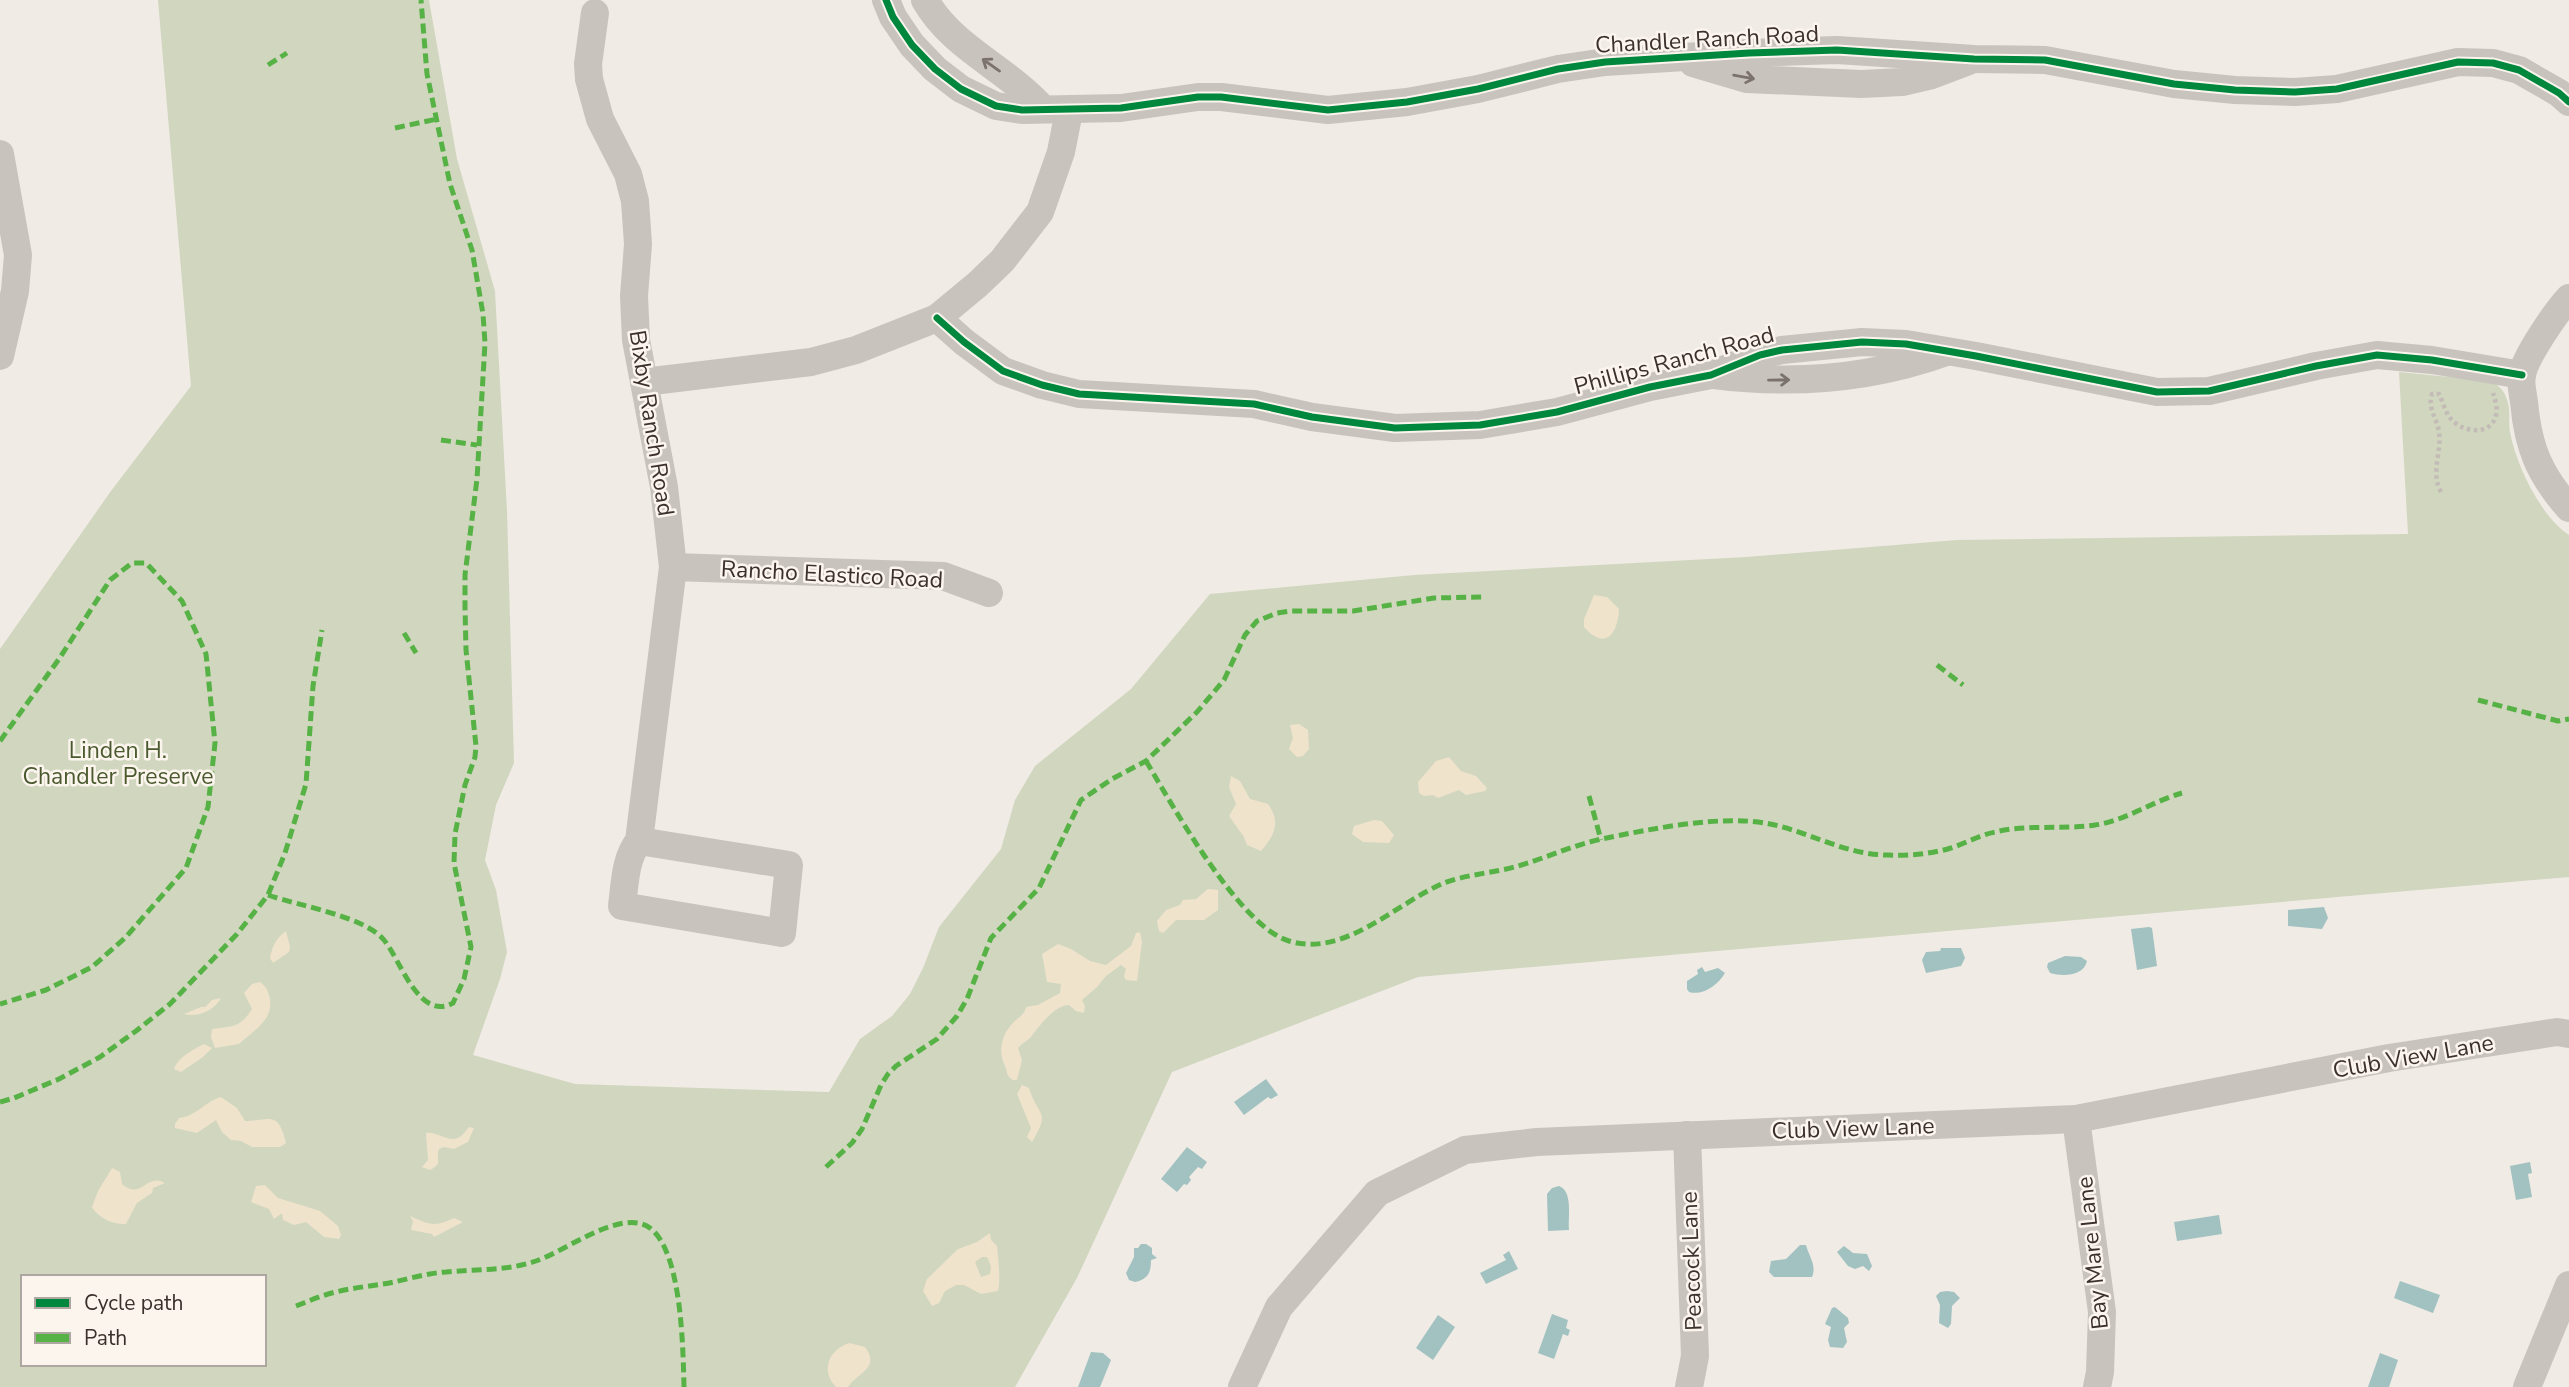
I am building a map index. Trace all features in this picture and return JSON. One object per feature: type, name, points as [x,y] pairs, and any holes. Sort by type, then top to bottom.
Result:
[{"type":"street","name":"Chandler Ranch Road","points":[[886,0],[893,17],[912,45],[935,69],[961,89],[996,106],[1022,110],[1121,108],[1198,97],[1221,97],[1328,110],[1407,102],[1478,89],[1558,69],[1605,62],[1837,50],[1974,59],[2046,60],[2174,84],[2295,92],[2337,89],[2458,62],[2493,63],[2519,70],[2559,93],[2569,102]]},
{"type":"street","points":[[644,382],[811,362],[856,349],[937,318],[1002,261],[1040,212],[1061,152],[1056,110],[961,44],[934,16],[925,0]]},
{"type":"street","name":"Bixby Ranch Road","points":[[595,13],[588,64],[589,79],[600,119],[628,174],[635,201],[638,244],[634,296],[636,340],[664,487],[673,567],[639,841],[628,861],[622,906],[782,933],[789,865],[639,841]]},
{"type":"street","points":[[0,154],[18,255],[15,292],[0,356]]},
{"type":"street","points":[[2569,298],[2547,324],[2522,375],[2528,437],[2535,459],[2553,491],[2569,508]]},
{"type":"street","name":"Phillips Ranch Road","points":[[937,318],[1003,371],[1042,385],[1079,394],[1254,404],[1312,417],[1395,428],[1480,425],[1557,412],[1650,387],[1711,375],[1759,381],[1880,372],[1947,352],[1976,355],[2157,392],[2209,391],[2377,355],[2432,360],[2522,375]]},
{"type":"street","name":"Rancho Elastico Road","points":[[673,567],[943,576],[989,593]]},
{"type":"street","name":"Club View Lane","points":[[1242,1387],[1279,1307],[1377,1193],[1465,1150],[1537,1142],[2076,1119],[2389,1058],[2557,1032],[2569,1034]]},
{"type":"street","name":"Bay Mare Lane","points":[[2076,1119],[2102,1312],[2101,1372],[2097,1387]]},
{"type":"street","name":"Peacock Lane","points":[[1687,1135],[1695,1356],[1689,1387]]},
{"type":"street","points":[[2526,1387],[2569,1285]]},
{"type":"path","points":[[2441,492],[2436,481],[2439,439],[2430,400],[2434,393],[2439,394],[2447,414],[2458,425],[2467,430],[2479,430],[2491,424],[2496,414],[2493,370]]},
{"type":"path","points":[[2435,419],[2447,414]]},
{"type":"green space","name":"Linden H. Chandler Preserve","points":[[158,0],[429,0],[457,159],[495,291],[507,511],[514,763],[496,805],[485,860],[496,890],[507,952],[473,1055],[575,1084],[829,1092],[860,1039],[892,1016],[910,994],[939,927],[1001,849],[1015,800],[1035,766],[1131,689],[1210,594],[1414,575],[1746,557],[1957,540],[2408,534],[2399,372],[2489,381],[2500,388],[2508,404],[2513,445],[2531,489],[2549,516],[2569,535],[2569,877],[1418,977],[1172,1072],[1077,1278],[1015,1387],[0,1387],[0,649],[111,491],[191,386]]},
{"type":"sand","points":[[1594,595],[1607,597],[1619,609],[1613,632],[1604,638],[1598,638],[1584,627],[1584,619]]},
{"type":"sand","points":[[1299,724],[1308,730],[1309,749],[1303,756],[1297,757],[1289,749],[1293,738],[1290,725]]},
{"type":"sand","points":[[1449,757],[1461,771],[1476,776],[1487,788],[1485,791],[1466,795],[1459,790],[1438,798],[1419,793],[1418,782],[1436,761]]},
{"type":"sand","points":[[1231,776],[1240,781],[1250,799],[1268,804],[1272,811],[1275,828],[1261,851],[1247,845],[1229,816],[1236,804],[1229,787]]},
{"type":"sand","points":[[1374,820],[1382,821],[1394,835],[1389,843],[1363,842],[1352,834],[1354,826]]},
{"type":"sand","points":[[1208,889],[1218,890],[1218,910],[1204,920],[1176,920],[1163,933],[1159,931],[1157,921],[1166,910],[1180,905],[1183,900],[1196,899]]},
{"type":"sand","points":[[286,931],[289,952],[273,963],[270,958],[273,946]]},
{"type":"sand","points":[[1140,932],[1142,942],[1137,981],[1126,980],[1126,969],[1121,965],[1082,1000],[1084,1013],[1069,1005],[1058,1008],[1018,1048],[1022,1060],[1017,1080],[1011,1079],[1002,1055],[1005,1034],[1026,1007],[1038,1005],[1060,993],[1061,984],[1047,982],[1042,954],[1058,944],[1090,961],[1106,965],[1131,946],[1136,933]]},
{"type":"sand","points":[[260,982],[269,995],[267,1017],[239,1044],[215,1048],[211,1037],[212,1029],[235,1025],[243,1020],[252,1009],[244,993],[252,984]]},
{"type":"sand","points":[[221,998],[205,1012],[184,1014],[205,1007],[212,1000]]},
{"type":"sand","points":[[204,1044],[212,1048],[203,1057],[181,1072],[174,1069],[182,1058]]},
{"type":"sand","points":[[1022,1085],[1029,1088],[1042,1119],[1032,1142],[1027,1137],[1031,1128],[1017,1094]]},
{"type":"sand","points":[[221,1097],[237,1108],[245,1121],[276,1121],[286,1143],[280,1147],[252,1147],[241,1141],[231,1140],[222,1132],[216,1120],[197,1133],[175,1128],[179,1118],[191,1115]]},
{"type":"sand","points":[[469,1127],[474,1128],[468,1142],[454,1149],[439,1149],[437,1165],[430,1170],[422,1167],[428,1160],[426,1133],[453,1139],[461,1136]]},
{"type":"sand","points":[[112,1168],[120,1172],[122,1184],[129,1188],[139,1188],[153,1181],[165,1183],[153,1188],[152,1193],[137,1203],[126,1224],[107,1220],[92,1207]]},
{"type":"sand","points":[[265,1185],[278,1198],[320,1211],[338,1226],[341,1235],[339,1239],[324,1237],[306,1222],[294,1225],[283,1220],[282,1213],[274,1219],[269,1209],[251,1202],[256,1186]]},
{"type":"sand","points":[[410,1216],[431,1224],[454,1218],[463,1222],[434,1237],[432,1234],[411,1230],[413,1221]]},
{"type":"sand","points":[[990,1233],[991,1240],[997,1246],[998,1291],[981,1294],[964,1285],[956,1285],[945,1291],[939,1303],[932,1306],[923,1291],[927,1279],[958,1249],[977,1242]],"holes":[[[987,1257],[991,1266],[990,1274],[981,1277],[975,1262]]]},
{"type":"sand","points":[[849,1343],[865,1347],[869,1354],[869,1365],[848,1387],[836,1387],[828,1374],[829,1361],[836,1350]]},
{"type":"water","points":[[2324,907],[2328,918],[2322,929],[2288,926],[2288,910]]},
{"type":"water","points":[[2152,928],[2157,966],[2137,970],[2131,929]]},
{"type":"water","points":[[1941,948],[1961,948],[1965,958],[1961,966],[1926,973],[1922,960],[1926,952],[1940,951]]},
{"type":"water","points":[[2065,956],[2081,957],[2087,961],[2082,970],[2072,974],[2050,973],[2048,963]]},
{"type":"water","points":[[1702,967],[1705,972],[1718,968],[1725,973],[1710,988],[1689,992],[1687,981],[1698,974],[1697,970]]},
{"type":"water","points":[[1266,1079],[1278,1095],[1271,1099],[1268,1097],[1244,1115],[1234,1102]]},
{"type":"water","points":[[1187,1147],[1207,1162],[1202,1169],[1198,1167],[1189,1177],[1191,1180],[1187,1185],[1184,1184],[1177,1192],[1161,1179]]},
{"type":"water","points":[[2530,1162],[2532,1173],[2528,1174],[2532,1197],[2516,1200],[2510,1166]]},
{"type":"water","points":[[1559,1186],[1568,1198],[1569,1230],[1548,1231],[1547,1194],[1552,1188]]},
{"type":"water","points":[[2219,1215],[2222,1234],[2177,1241],[2174,1222]]},
{"type":"water","points":[[1141,1244],[1152,1248],[1152,1254],[1157,1258],[1151,1260],[1146,1277],[1135,1282],[1129,1280],[1126,1273],[1134,1257],[1134,1248]]},
{"type":"water","points":[[1800,1245],[1806,1245],[1812,1261],[1812,1277],[1774,1277],[1769,1272],[1771,1261],[1786,1259]]},
{"type":"water","points":[[1844,1246],[1853,1253],[1867,1254],[1872,1266],[1869,1271],[1863,1266],[1855,1269],[1848,1266],[1837,1252]]},
{"type":"water","points":[[1509,1251],[1518,1269],[1486,1284],[1480,1273],[1506,1260],[1503,1255]]},
{"type":"water","points":[[2400,1281],[2440,1295],[2433,1313],[2394,1298]]},
{"type":"water","points":[[1947,1291],[1954,1292],[1960,1298],[1952,1306],[1951,1324],[1948,1328],[1939,1323],[1940,1305],[1936,1296]]},
{"type":"water","points":[[1835,1307],[1848,1318],[1849,1323],[1844,1328],[1847,1342],[1843,1348],[1830,1347],[1828,1340],[1831,1327],[1825,1324]]},
{"type":"water","points":[[1552,1314],[1568,1320],[1566,1328],[1570,1330],[1568,1336],[1563,1334],[1554,1359],[1538,1353]]},
{"type":"water","points":[[1438,1315],[1455,1327],[1433,1360],[1416,1348]]},
{"type":"water","points":[[1091,1352],[1103,1353],[1111,1360],[1100,1387],[1078,1387]]},
{"type":"water","points":[[2380,1353],[2398,1360],[2389,1387],[2368,1387]]},
{"type":"marked path","points":[[268,895],[362,924],[384,940],[420,996],[430,1004],[441,1007],[453,1003],[464,979],[471,947],[454,863],[455,834],[476,746],[466,650],[465,575],[477,479],[485,343],[472,250],[450,184],[427,74],[421,0]]},
{"type":"marked path","points":[[268,65],[287,53]]},
{"type":"marked path","points":[[395,128],[437,119]]},
{"type":"marked path","points":[[441,440],[477,445]]},
{"type":"marked path","points":[[0,741],[59,659],[110,580],[132,563],[146,563],[182,601],[206,654],[215,743],[208,807],[186,868],[125,938],[92,967],[46,990],[0,1004]]},
{"type":"marked path","points":[[826,1167],[852,1143],[862,1129],[888,1074],[937,1039],[957,1016],[967,999],[991,938],[1039,888],[1081,800],[1146,761],[1197,712],[1224,680],[1245,635],[1257,621],[1291,611],[1353,611],[1434,598],[1485,597]]},
{"type":"marked path","points":[[0,1102],[59,1079],[100,1057],[136,1031],[170,1004],[237,934],[268,895],[285,853],[306,784],[313,686],[322,630]]},
{"type":"marked path","points":[[404,633],[416,653]]},
{"type":"marked path","points":[[1937,665],[1963,685]]},
{"type":"marked path","points":[[2478,700],[2558,721],[2569,719]]},
{"type":"marked path","points":[[1146,761],[1190,834],[1249,913],[1270,931],[1289,941],[1310,944],[1330,942],[1350,935],[1426,892],[1453,880],[1518,866],[1591,842],[1664,827],[1751,821],[1785,828],[1857,851],[1912,855],[1943,850],[2007,830],[2106,823],[2182,793]]},
{"type":"marked path","points":[[1589,796],[1601,840]]},
{"type":"marked path","points":[[296,1306],[350,1289],[446,1272],[525,1264],[609,1227],[638,1223],[650,1228],[661,1240],[675,1279],[684,1387]]},
{"type":"cycle path","points":[[886,0],[893,17],[912,45],[935,69],[961,89],[996,106],[1022,110],[1121,108],[1198,97],[1221,97],[1328,110],[1407,102],[1478,89],[1558,69],[1605,62],[1837,50],[1974,59],[2045,60],[2174,84],[2295,92],[2337,89],[2458,62],[2493,63],[2519,70],[2559,93],[2569,102]]},
{"type":"cycle path","points":[[937,318],[1003,371],[1042,385],[1079,394],[1254,404],[1312,417],[1395,428],[1480,425],[1557,412],[1650,387],[1711,375],[1760,355],[1782,350],[1862,342],[1906,344],[2157,392],[2209,391],[2377,355],[2432,360],[2522,375]]}]
